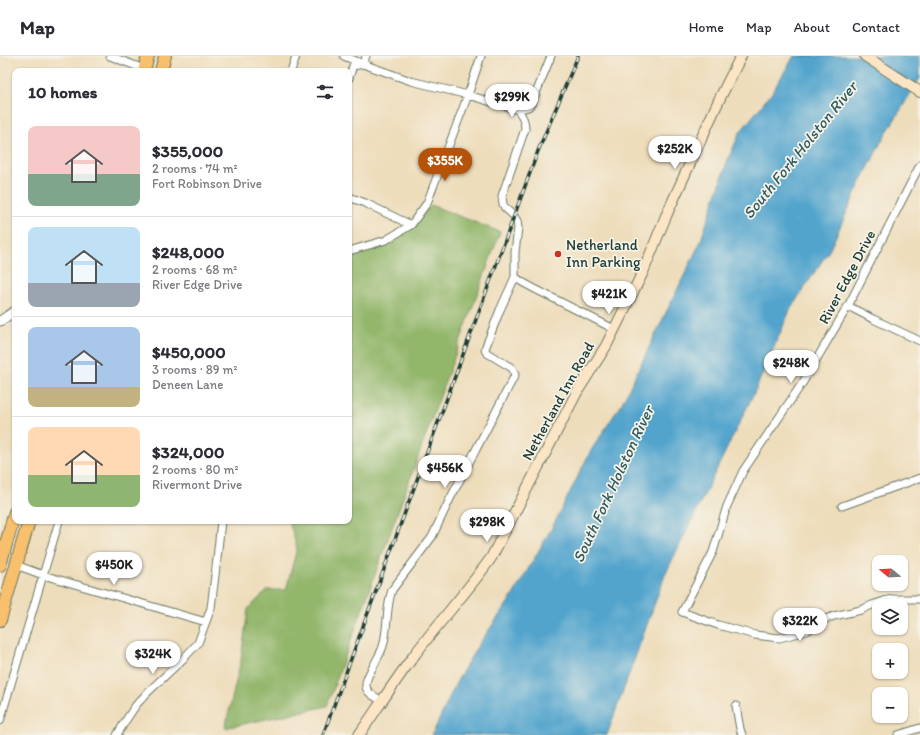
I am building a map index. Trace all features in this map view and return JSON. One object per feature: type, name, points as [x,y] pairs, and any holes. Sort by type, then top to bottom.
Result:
[{"type":"highway","points":[[145,68],[148,56]]},
{"type":"highway","points":[[162,68],[166,56]]},
{"type":"highway","points":[[12,522],[0,562],[16,566]]},
{"type":"highway","points":[[0,620],[28,524]]},
{"type":"main road","name":"Netherland Inn Road","points":[[359,735],[414,655],[491,558],[577,392],[606,346],[643,272],[666,216],[719,100],[741,56]]},
{"type":"main road","points":[[865,56],[920,92]]},
{"type":"street","points":[[110,56],[140,68]]},
{"type":"street","points":[[292,68],[296,56]]},
{"type":"street","points":[[344,56],[411,81],[468,95],[518,110],[528,107],[532,103],[551,56]]},
{"type":"street","points":[[363,64],[366,56]]},
{"type":"street","points":[[352,249],[386,240],[411,225],[427,204],[481,56]]},
{"type":"street","points":[[352,69],[353,66],[363,64]]},
{"type":"street","points":[[382,701],[367,690],[366,684],[384,642],[389,599],[392,590],[432,537],[450,499],[515,375],[514,370],[487,353],[485,350],[500,310],[515,277],[518,228],[517,221],[505,208],[502,196],[525,129],[523,117],[518,110]]},
{"type":"street","name":"River Edge Drive","points":[[920,165],[848,306],[803,382],[743,471],[727,506],[713,552],[682,612],[718,625],[755,635],[779,638],[807,631],[820,621],[834,616],[861,610],[884,601],[893,599],[920,599]]},
{"type":"street","points":[[352,198],[411,225]]},
{"type":"street","points":[[515,277],[529,286],[614,330]]},
{"type":"street","points":[[848,306],[920,341]]},
{"type":"street","points":[[0,321],[12,313]]},
{"type":"street","points":[[842,506],[920,478]]},
{"type":"street","points":[[0,721],[58,524]]},
{"type":"street","points":[[117,735],[136,705],[198,643],[211,608],[214,593],[221,524]]},
{"type":"street","points":[[16,566],[206,622]]},
{"type":"street","points":[[736,706],[742,735]]},
{"type":"street","points":[[898,735],[920,728]]},
{"type":"green space","points":[[431,205],[500,232],[327,706],[225,728],[241,660],[248,609],[267,590],[286,590],[297,548],[290,524],[352,524],[352,250],[386,240],[411,225]]},
{"type":"water","name":"South Fork Holston River","points":[[794,56],[920,56],[920,78],[881,142],[830,249],[791,308],[755,391],[665,575],[607,735],[432,735],[456,683],[475,650],[512,597],[553,526],[590,452],[622,403],[700,243],[727,162],[740,132],[771,94]]},
{"type":"railway","points":[[323,735],[538,151],[578,56]]},
{"type":"place","name":"Netherland Inn Parking","points":[[558,254]]}]
